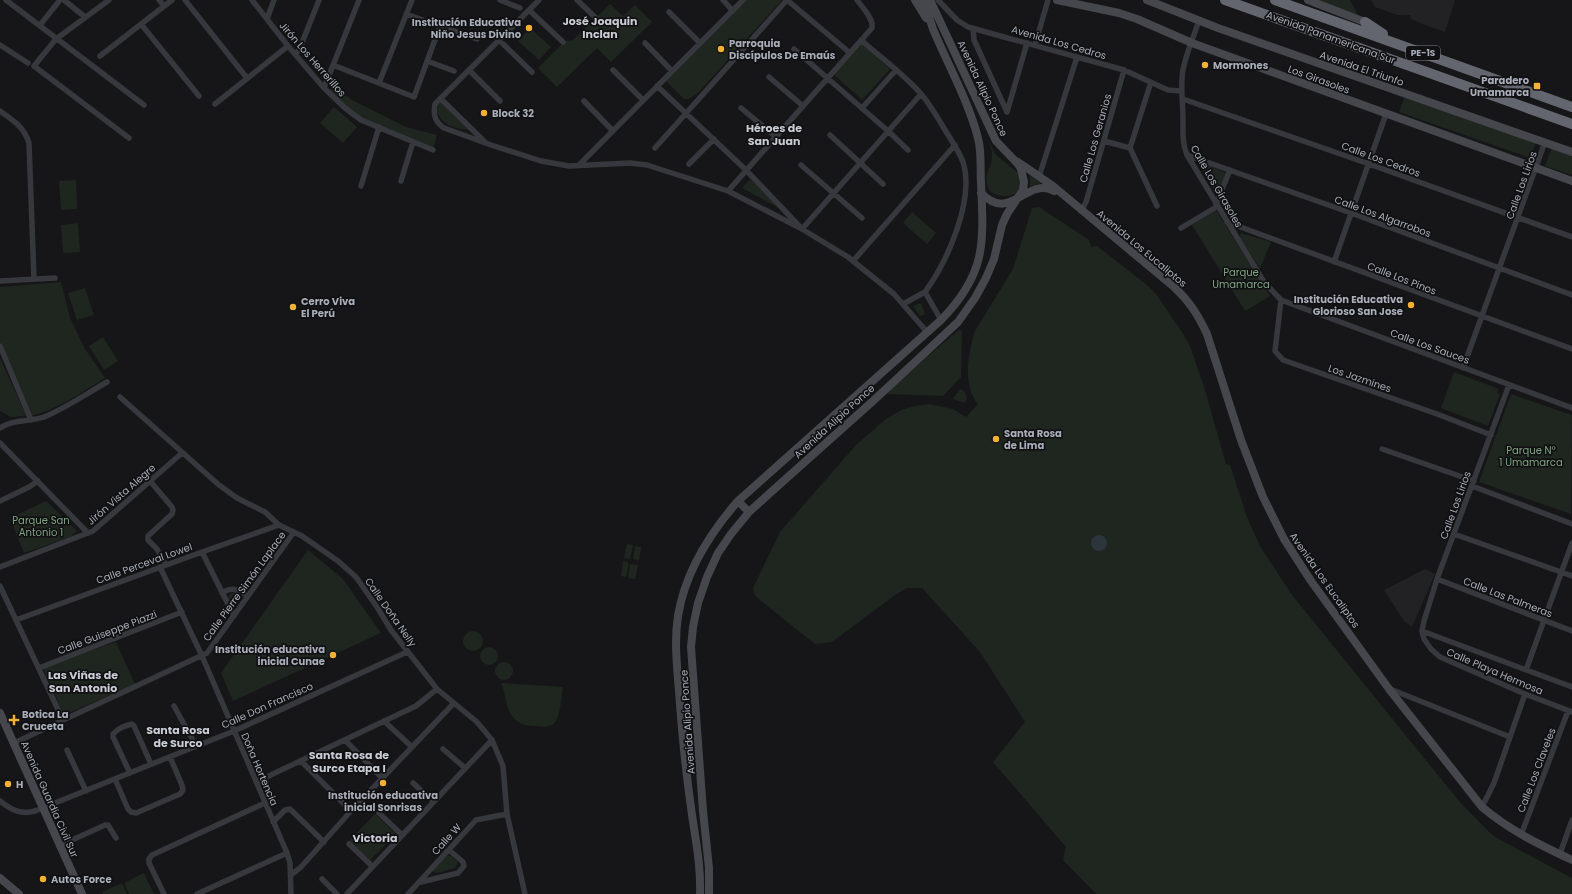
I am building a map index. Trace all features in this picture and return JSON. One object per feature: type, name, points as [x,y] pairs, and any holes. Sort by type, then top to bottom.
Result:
[{"type":"highway","name":"Avenida Panamericana Sur","points":[[1225,0],[1572,124]]},
{"type":"highway","name":"Avenida Panamericana Sur","points":[[1275,0],[1572,107]]},
{"type":"highway","points":[[1365,22],[1374,29],[1417,51]]},
{"type":"main road","points":[[915,0],[933,29]]},
{"type":"main road","name":"Avenida Alipio Ponce","points":[[700,894],[698,856],[680,706],[676,636],[678,615],[682,598],[691,574],[714,530],[738,501],[941,320],[961,298],[971,282],[978,265],[982,242],[983,222],[978,140],[955,77],[933,29],[923,0]]},
{"type":"main road","name":"Avenida Alipio Ponce","points":[[709,894],[709,868],[703,811],[691,647],[693,627],[700,597],[707,577],[731,534],[749,512],[873,401],[958,322],[975,298],[986,278],[994,259],[1002,225],[1011,207],[1023,190],[1023,175],[1018,164],[996,141],[930,0]]},
{"type":"main road","name":"Los Girasoles","points":[[1058,0],[1119,13],[1137,19],[1192,43],[1572,181]]},
{"type":"main road","name":"Avenida El Triunfo","points":[[1147,0],[1572,152]]},
{"type":"main road","points":[[1308,0],[1365,22]]},
{"type":"main road","name":"Avenida Los Eucaliptos","points":[[1012,158],[1065,197],[1188,300],[1200,319],[1207,334],[1241,440],[1263,497],[1284,539],[1311,581],[1389,689],[1482,807],[1521,835],[1572,860]]},
{"type":"main road","name":"Avenida Los Eucaliptos","points":[[1018,199],[1030,191],[1044,187],[1050,188],[1065,197]]},
{"type":"main road","points":[[981,193],[986,198],[998,204],[1012,202],[1018,199]]},
{"type":"main road","points":[[738,501],[749,512]]},
{"type":"main road","name":"Avenida Guardia Civil Sur","points":[[0,713],[82,894]]},
{"type":"main road","points":[[0,879],[19,894]]},
{"type":"street","points":[[6,0],[144,105]]},
{"type":"street","points":[[40,26],[60,0]]},
{"type":"street","points":[[64,0],[85,17]]},
{"type":"street","points":[[107,0],[56,39],[34,66],[129,138]]},
{"type":"street","points":[[159,0],[164,6]]},
{"type":"street","points":[[100,56],[172,0]]},
{"type":"street","points":[[185,0],[247,78]]},
{"type":"street","name":"Jirón Los Herrerillos","points":[[252,0],[288,46],[324,88],[345,108],[361,120],[433,150]]},
{"type":"street","points":[[267,19],[274,0]]},
{"type":"street","points":[[296,54],[300,48],[319,0]]},
{"type":"street","points":[[324,88],[359,0]]},
{"type":"street","points":[[379,83],[412,0]]},
{"type":"street","points":[[500,0],[520,8]]},
{"type":"street","points":[[539,0],[435,104],[434,112],[439,125],[541,161],[569,166],[630,163],[647,165],[728,191],[802,229],[853,261],[903,304],[927,332]]},
{"type":"street","points":[[578,0],[596,18]]},
{"type":"street","points":[[723,0],[732,10]]},
{"type":"street","points":[[578,165],[742,0]]},
{"type":"street","points":[[655,148],[787,0],[850,53]]},
{"type":"street","points":[[728,191],[870,31],[872,25],[857,0]]},
{"type":"street","name":"Avenida Los Cedros","points":[[938,0],[957,20],[973,28],[1124,70],[1168,90],[1181,91]]},
{"type":"street","points":[[1035,45],[1048,0]]},
{"type":"street","points":[[529,10],[562,42]]},
{"type":"street","points":[[669,12],[700,43]]},
{"type":"street","points":[[406,14],[477,39]]},
{"type":"street","name":"Calle Los Girasoles","points":[[1200,20],[1188,50],[1183,69],[1181,91],[1183,147],[1264,282],[1281,300]]},
{"type":"street","points":[[140,24],[199,96]]},
{"type":"street","points":[[333,65],[414,96],[440,26]]},
{"type":"street","points":[[973,28],[974,40],[1007,112],[1027,43]]},
{"type":"street","points":[[499,40],[532,72]]},
{"type":"street","points":[[861,40],[921,94],[955,145],[963,162],[965,174],[960,221],[935,279],[925,292],[903,304]]},
{"type":"street","points":[[645,43],[672,71]]},
{"type":"street","points":[[0,44],[28,63]]},
{"type":"street","points":[[215,104],[288,46]]},
{"type":"street","points":[[794,49],[908,150]]},
{"type":"street","points":[[1039,177],[1077,57]]},
{"type":"street","points":[[427,61],[454,71]]},
{"type":"street","points":[[469,70],[500,101]]},
{"type":"street","points":[[613,70],[643,100]]},
{"type":"street","points":[[862,108],[896,70]]},
{"type":"street","name":"Calle Los Geranios","points":[[1082,211],[1086,202],[1124,70]]},
{"type":"street","points":[[769,77],[802,106]]},
{"type":"street","points":[[1151,82],[1130,148],[1157,206]]},
{"type":"street","points":[[657,86],[746,170],[802,229]]},
{"type":"street","points":[[802,229],[921,94]]},
{"type":"street","points":[[441,99],[487,143]]},
{"type":"street","name":"Calle Los Cedros","points":[[1182,99],[1572,237]]},
{"type":"street","points":[[584,101],[612,130]]},
{"type":"street","points":[[741,108],[776,137]]},
{"type":"street","points":[[0,110],[24,130],[29,143],[34,279]]},
{"type":"street","points":[[1334,262],[1386,114]]},
{"type":"street","points":[[361,186],[379,127]]},
{"type":"street","points":[[830,135],[883,184]]},
{"type":"street","points":[[689,164],[714,139]]},
{"type":"street","points":[[1104,141],[1130,148]]},
{"type":"street","points":[[401,181],[413,142]]},
{"type":"street","name":"Calle Los Lirios","points":[[1463,368],[1545,142]]},
{"type":"street","points":[[853,261],[955,145]]},
{"type":"street","name":"Calle Los Algarrobos","points":[[1187,155],[1351,213],[1572,295]]},
{"type":"street","points":[[801,165],[862,218]]},
{"type":"street","points":[[1181,228],[1217,205],[1230,170]]},
{"type":"street","name":"Calle Los Pinos","points":[[1227,222],[1572,349]]},
{"type":"street","points":[[0,281],[55,278]]},
{"type":"street","points":[[925,292],[941,320]]},
{"type":"street","name":"Calle Los Sauces","points":[[1281,300],[1572,408]]},
{"type":"street","name":"Los Jazmines","points":[[1281,300],[1275,351],[1283,360],[1437,414],[1491,435]]},
{"type":"street","points":[[0,346],[32,420]]},
{"type":"street","points":[[0,428],[5,424],[16,421],[32,420],[59,410],[107,382]]},
{"type":"street","name":"Calle Los Lirios","points":[[1422,631],[1437,579],[1509,385]]},
{"type":"street","name":"Calle Doña Nelly","points":[[120,397],[218,485],[237,498],[265,512],[280,525],[294,532],[338,561],[356,577],[407,652],[437,689],[477,722],[492,740],[503,766],[508,814],[526,894]]},
{"type":"street","points":[[0,443],[88,533]]},
{"type":"street","points":[[1382,449],[1473,483],[1572,524]]},
{"type":"street","name":"Jirón Vista Alegre","points":[[0,567],[88,533],[182,453]]},
{"type":"street","points":[[0,501],[38,481]]},
{"type":"street","name":"Doña Hortencia","points":[[150,481],[173,510],[172,514],[148,536],[148,540],[157,549],[182,612],[274,822],[290,863],[291,894]]},
{"type":"street","name":"Calle Perceval Lowel","points":[[16,620],[280,525]]},
{"type":"street","name":"Calle Pierre Simón Laplace","points":[[14,743],[207,653],[294,532]]},
{"type":"street","points":[[1454,534],[1572,576]]},
{"type":"street","points":[[1526,670],[1572,543]]},
{"type":"street","points":[[202,552],[234,616]]},
{"type":"street","name":"Calle Las Palmeras","points":[[1437,579],[1572,631]]},
{"type":"street","points":[[0,586],[63,720]]},
{"type":"street","points":[[222,593],[232,588],[237,589],[248,596]]},
{"type":"street","name":"Calle Guiseppe Piazzi","points":[[39,668],[182,612]]},
{"type":"street","points":[[1422,631],[1572,687]]},
{"type":"street","name":"Calle Playa Hermosa","points":[[1422,631],[1424,639],[1431,649],[1440,657],[1524,694],[1570,711]]},
{"type":"street","name":"Calle Don Francisco","points":[[0,802],[23,813],[43,808],[234,731],[407,652]]},
{"type":"street","points":[[256,782],[416,706],[437,689]]},
{"type":"street","points":[[1389,689],[1510,737]]},
{"type":"street","points":[[1482,807],[1494,783],[1524,694]]},
{"type":"street","points":[[291,875],[301,867],[351,811],[454,703]]},
{"type":"street","points":[[174,706],[196,746]]},
{"type":"street","name":"Calle Los Claveles","points":[[1521,835],[1570,711]]},
{"type":"street","points":[[384,721],[412,747]]},
{"type":"street","points":[[130,773],[113,737],[113,734],[129,724],[134,726],[151,764]]},
{"type":"street","points":[[345,740],[383,779]]},
{"type":"street","points":[[347,894],[492,740]]},
{"type":"street","points":[[443,749],[464,768]]},
{"type":"street","points":[[67,750],[86,791]]},
{"type":"street","points":[[115,779],[128,809],[131,812],[136,813],[180,794],[183,790],[170,757]]},
{"type":"street","points":[[300,761],[351,811]]},
{"type":"street","points":[[413,783],[433,801]]},
{"type":"street","points":[[164,894],[149,863],[149,859],[152,855],[265,803]]},
{"type":"street","points":[[274,822],[285,810],[290,809],[324,842]]},
{"type":"street","points":[[379,813],[402,835]]},
{"type":"street","name":"Calle W","points":[[408,894],[476,820],[508,814]]},
{"type":"street","points":[[1560,854],[1572,820]]},
{"type":"street","points":[[59,846],[105,825],[111,827],[116,838]]},
{"type":"street","points":[[348,844],[372,866]]},
{"type":"street","points":[[420,882],[458,873],[461,870],[464,866],[463,862],[449,850]]},
{"type":"street","points":[[197,894],[286,853]]},
{"type":"street","points":[[322,879],[337,894]]},
{"type":"shaded area","points":[[1371,0],[1455,0],[1445,32],[1411,19],[1410,15],[1397,15],[1375,7]]},
{"type":"shaded area","points":[[1099,535],[1106,540],[1107,543],[1102,550],[1099,551],[1092,546],[1091,543],[1096,536]]},
{"type":"shaded area","points":[[1425,569],[1435,574],[1412,627],[1404,621],[1384,590]]},
{"type":"green space","points":[[744,0],[782,0],[698,93],[689,99],[684,99],[666,81]]},
{"type":"green space","points":[[1317,0],[1350,0],[1358,15]]},
{"type":"green space","points":[[610,4],[623,16],[635,5],[652,22],[611,62],[597,48],[557,87],[538,68],[565,41],[573,40]]},
{"type":"green space","points":[[530,28],[551,47],[539,60],[518,41]]},
{"type":"green space","points":[[861,43],[890,69],[862,100],[833,74]]},
{"type":"green space","points":[[332,86],[352,100],[406,127],[437,135],[433,150],[361,120],[329,92]]},
{"type":"green space","points":[[1405,95],[1536,142],[1530,158],[1399,112]]},
{"type":"green space","points":[[442,102],[469,130],[454,127],[442,120],[437,111],[439,104]]},
{"type":"green space","points":[[334,107],[357,127],[343,143],[320,123]]},
{"type":"green space","points":[[989,140],[995,154],[1018,173],[1021,185],[1015,194],[1003,196],[994,194],[987,187],[987,174],[992,156]]},
{"type":"green space","points":[[1552,147],[1572,154],[1572,175],[1545,166]]},
{"type":"green space","points":[[1201,162],[1226,173],[1217,195],[1199,164]]},
{"type":"green space","points":[[1030,176],[1042,183],[1030,186]]},
{"type":"green space","points":[[750,179],[782,210],[742,188]]},
{"type":"green space","points":[[76,180],[77,209],[61,210],[59,181]]},
{"type":"green space","points":[[1039,207],[1089,240],[1091,247],[1097,246],[1147,285],[1156,294],[1190,346],[1205,390],[1226,464],[1230,465],[1247,517],[1260,546],[1292,595],[1459,801],[1488,831],[1497,838],[1572,878],[1572,894],[1096,894],[1063,860],[1066,847],[993,762],[1025,722],[980,652],[922,588],[907,588],[895,595],[832,642],[815,644],[755,595],[753,588],[780,532],[856,445],[886,419],[901,410],[929,404],[953,409],[966,417],[978,404],[973,397],[968,379],[970,349],[975,331],[1013,269],[1032,208]]},
{"type":"green space","name":"Parque Umamarca","points":[[1216,210],[1270,296],[1245,311],[1192,225]]},
{"type":"green space","points":[[912,212],[936,233],[927,244],[903,223]]},
{"type":"green space","points":[[78,223],[80,252],[63,253],[61,225]]},
{"type":"green space","points":[[1241,233],[1271,242],[1260,268],[1239,237]]},
{"type":"green space","points":[[61,282],[70,318],[85,349],[105,378],[60,405],[31,416],[0,342],[0,287]]},
{"type":"green space","points":[[85,288],[94,315],[77,320],[68,293]]},
{"type":"green space","points":[[921,303],[925,314],[920,316],[913,306]]},
{"type":"green space","points":[[960,329],[962,333],[961,377],[943,396],[888,394],[888,390]]},
{"type":"green space","points":[[103,337],[118,361],[104,370],[89,346]]},
{"type":"green space","points":[[0,358],[26,415],[25,416],[11,417],[0,411]]},
{"type":"green space","points":[[1454,372],[1499,389],[1497,393],[1500,394],[1488,426],[1441,408]]},
{"type":"green space","points":[[960,389],[964,391],[967,398],[965,403],[953,399]]},
{"type":"green space","name":"Parque N° 1 Umamarca","points":[[1511,394],[1572,415],[1571,514],[1479,482]]},
{"type":"green space","name":"Parque San Antonio 1","points":[[46,501],[77,531],[70,537],[24,553],[10,518]]},
{"type":"green space","points":[[627,544],[633,545],[630,559],[624,558]]},
{"type":"green space","points":[[635,546],[641,547],[639,561],[633,559]]},
{"type":"green space","points":[[308,550],[343,579],[381,633],[233,701],[221,673]]},
{"type":"green space","points":[[623,561],[629,563],[626,577],[621,576]]},
{"type":"green space","points":[[630,564],[638,565],[635,579],[628,578]]},
{"type":"green space","points":[[232,593],[236,593],[238,594],[238,602],[232,603],[229,600],[229,596]]},
{"type":"green space","points":[[473,631],[480,634],[483,641],[480,648],[473,651],[466,648],[463,641],[466,634]]},
{"type":"green space","points":[[116,642],[135,684],[64,715],[43,668]]},
{"type":"green space","points":[[489,647],[495,650],[498,656],[495,662],[489,665],[483,662],[480,656],[483,650]]},
{"type":"green space","points":[[504,662],[510,665],[513,671],[510,677],[504,680],[498,677],[495,671],[498,665]]},
{"type":"green space","points":[[501,683],[563,687],[559,713],[555,722],[550,726],[543,727],[522,724],[516,721],[508,708]]},
{"type":"green space","points":[[375,814],[396,834],[370,860],[349,841]]},
{"type":"green space","points":[[446,855],[451,856],[458,862],[455,868],[437,873],[432,871]]},
{"type":"green space","points":[[144,873],[154,894],[129,894],[124,883]]},
{"type":"green space","points":[[122,883],[127,894],[103,894],[102,892]]},
{"type":"place","name":"Institución Educativa Niño Jesus Divino","points":[[529,28]]},
{"type":"place","name":"Parroquia Discípulos De Emaús","points":[[721,49]]},
{"type":"place","name":"Mormones","points":[[1205,65]]},
{"type":"place","name":"Paradero Umamarca","points":[[1537,86]]},
{"type":"place","name":"Block 32","points":[[484,113]]},
{"type":"place","name":"Institución Educativa Glorioso San Jose","points":[[1411,305]]},
{"type":"place","name":"Cerro Viva El Perú","points":[[293,307]]},
{"type":"place","name":"Santa Rosa de Lima","points":[[996,439]]},
{"type":"place","name":"Institución educativa inicial Cunae","points":[[333,655]]},
{"type":"place","name":"Botica La Cruceta","points":[[14,720]]},
{"type":"place","name":"Institución educativa inicial Sonrisas","points":[[383,783]]},
{"type":"place","name":"H","points":[[8,784]]},
{"type":"place","name":"Autos Force","points":[[43,879]]},
{"type":"district","name":"José Joaquin Inclan","points":[[600,27]]},
{"type":"district","name":"Héroes de San Juan","points":[[774,134]]},
{"type":"district","name":"Las Viñas de San Antonio","points":[[83,681]]},
{"type":"district","name":"Santa Rosa de Surco","points":[[178,736]]},
{"type":"district","name":"Santa Rosa de Surco Etapa I","points":[[349,761]]},
{"type":"district","name":"Victoria","points":[[375,838]]}]
